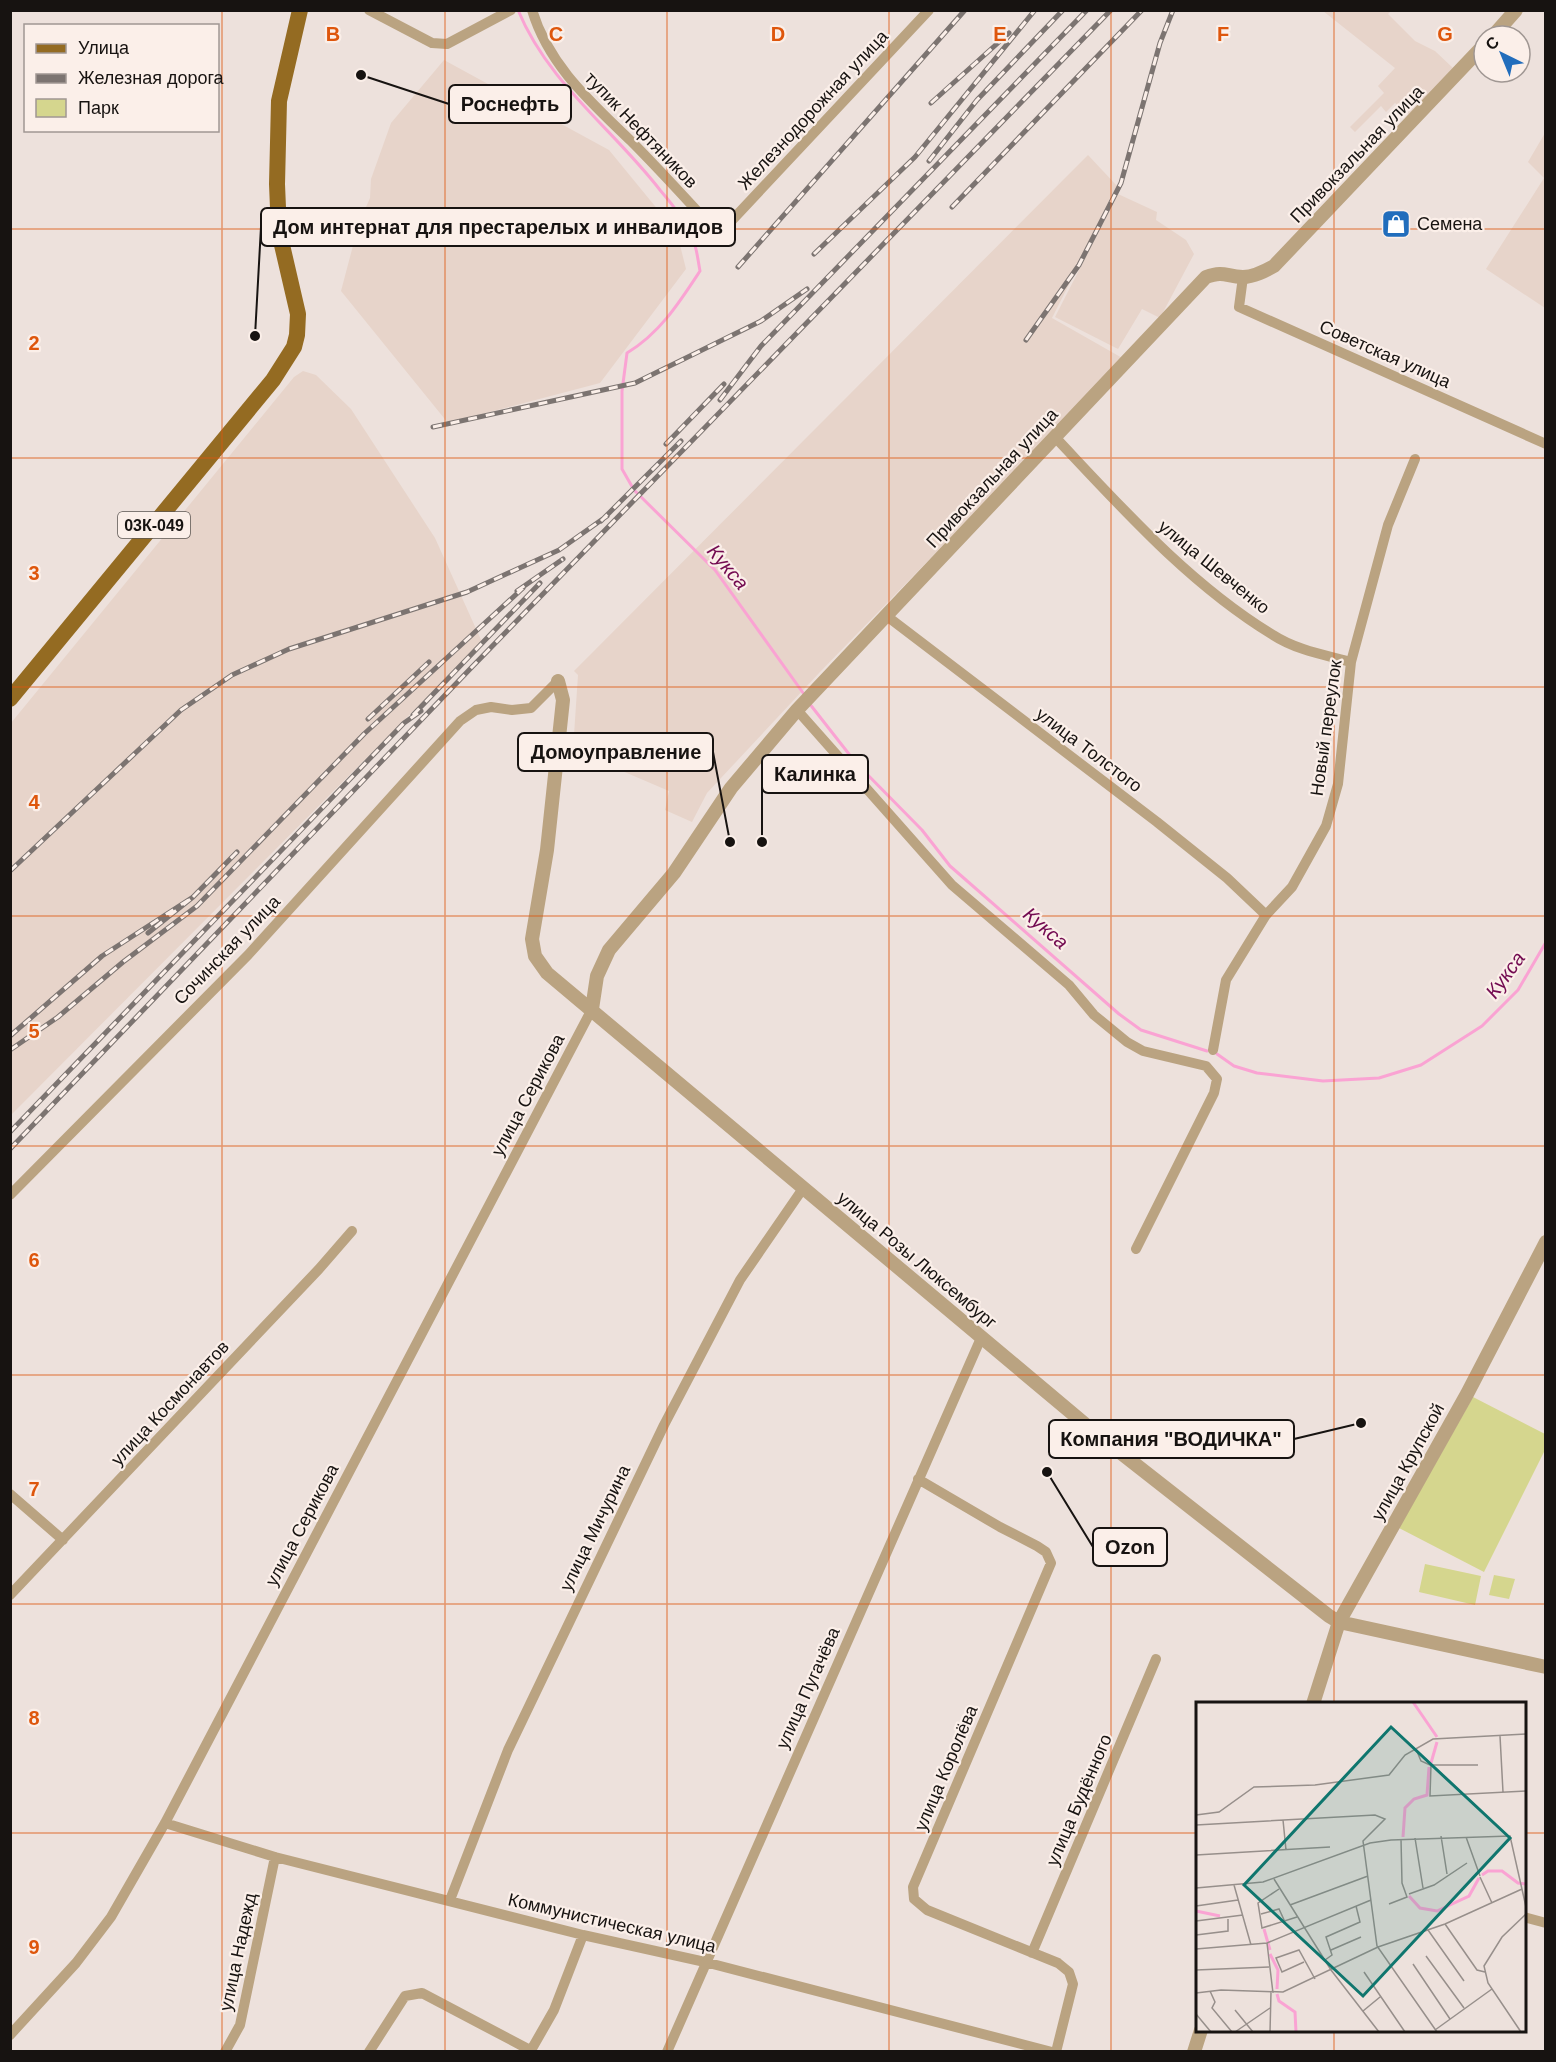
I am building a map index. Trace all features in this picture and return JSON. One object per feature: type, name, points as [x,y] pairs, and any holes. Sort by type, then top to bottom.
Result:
[{"type":"main road","name":"03К-049","points":[[10,699],[273,380],[294,347],[298,314],[279,232],[277,184],[279,100],[300,10]]},
{"type":"street","points":[[369,10],[432,43],[447,44],[511,10]]},
{"type":"street","name":"тупик Нефтяников","points":[[532,10],[565,74],[587,101],[630,141],[714,228],[721,232]]},
{"type":"street","name":"Железнодорожная улица","points":[[721,232],[929,10]]},
{"type":"street","points":[[1504,24],[1516,10]]},
{"type":"street","name":"Привокзальная улица","points":[[592,1009],[597,976],[609,950],[674,873],[731,788],[804,704],[1206,277],[1220,272],[1243,277],[1260,273],[1274,266],[1472,58]]},
{"type":"street","name":"Советская улица","points":[[1243,277],[1239,307],[1545,444]]},
{"type":"street","name":"улица Шевченко","points":[[1054,436],[1159,546],[1228,603],[1275,636],[1310,651],[1351,662]]},
{"type":"street","name":"Новый переулок","points":[[1213,1050],[1226,980],[1266,915],[1292,887],[1326,826],[1338,784],[1351,662],[1388,525],[1415,459]]},
{"type":"street","name":"улица Толстого","points":[[888,617],[1157,822],[1227,878],[1266,915]]},
{"type":"street","name":"Сочинская улица","points":[[10,1195],[248,955],[460,721],[476,710],[491,707],[512,710],[531,708],[558,681]]},
{"type":"street","name":"улица Розы Люксембург","points":[[558,681],[563,700],[547,850],[532,939],[535,956],[547,973],[1098,1435],[1329,1616],[1340,1622],[1545,1666]]},
{"type":"street","points":[[804,704],[952,885],[1069,985],[1094,1015],[1127,1042],[1143,1051],[1206,1065],[1217,1079],[1214,1094],[1136,1249]]},
{"type":"street","name":"улица Серикова","points":[[10,2035],[76,1963],[111,1917],[165,1823],[592,1009]]},
{"type":"street","name":"улица Мичурина","points":[[450,1900],[508,1750],[654,1446],[740,1280],[804,1187]]},
{"type":"street","name":"улица Космонавтов","points":[[10,1595],[319,1269],[352,1231]]},
{"type":"street","name":"улица Крупской","points":[[1314,1702],[1340,1622],[1467,1394],[1545,1242]]},
{"type":"street","name":"улица Пугачёва","points":[[667,2052],[981,1338]]},
{"type":"street","name":"улица Королёва","points":[[918,1479],[1037,1546],[1046,1552],[1051,1563],[913,1887],[914,1899],[927,1910],[1058,1963],[1069,1972],[1073,1984],[1054,2052]]},
{"type":"street","points":[[10,1494],[63,1540]]},
{"type":"street","name":"улица Будённого","points":[[1032,1953],[1156,1659]]},
{"type":"street","name":"Коммунистическая улица","points":[[165,1823],[275,1857],[583,1935],[705,1962],[1054,2052]]},
{"type":"street","name":"улица Надежд","points":[[225,2052],[240,2025],[275,1857]]},
{"type":"street","points":[[1526,1918],[1545,1923]]},
{"type":"street","points":[[369,2052],[405,1996],[422,1993],[530,2051],[554,2010],[583,1935]]},
{"type":"street","points":[[1194,2052],[1201,2032]]},
{"type":"shaded area","points":[[1323,11],[1391,11],[1388,14],[1415,41],[1435,51],[1453,68],[1409,115],[1395,103],[1386,112],[1381,106],[1355,132],[1350,127],[1384,93],[1378,86],[1395,68]]},
{"type":"shaded area","points":[[444,60],[609,150],[677,233],[686,269],[600,383],[448,423],[341,291],[359,223],[370,198],[371,179],[391,123]]},
{"type":"shaded area","points":[[1545,133],[1545,308],[1486,269],[1544,178],[1528,162]]},
{"type":"shaded area","points":[[1088,155],[1118,187],[1052,318],[1124,359],[820,672],[707,793],[692,822],[665,810],[669,791],[573,750],[578,675],[574,671]]},
{"type":"shaded area","points":[[1118,194],[1157,212],[1156,220],[1186,240],[1194,254],[1160,318],[1142,309],[1118,349],[1055,317]]},
{"type":"shaded area","points":[[303,371],[316,375],[351,409],[435,538],[482,642],[11,1115],[11,723],[294,377]]},
{"type":"green space","points":[[1473,1397],[1545,1434],[1545,1450],[1484,1572],[1399,1528]]},
{"type":"green space","points":[[1425,1564],[1481,1576],[1475,1605],[1419,1592]]},
{"type":"green space","points":[[1494,1575],[1515,1579],[1509,1599],[1489,1595]]},
{"type":"waterway","name":"Кукса","points":[[518,10],[546,60],[564,83],[642,168],[679,213],[687,226],[696,251],[700,271],[659,327],[627,353],[622,391],[622,469],[634,490],[715,570],[806,697]]},
{"type":"waterway","name":"Кукса","points":[[809,703],[856,763],[922,830],[950,866],[1119,1014],[1141,1030],[1207,1051]]},
{"type":"waterway","name":"Кукса","points":[[1217,1054],[1234,1066],[1257,1073],[1323,1081],[1379,1078],[1421,1065],[1482,1026],[1518,990],[1546,942]]},
{"type":"railway","points":[[738,267],[965,10]]},
{"type":"railway","points":[[814,254],[915,157],[1035,10]]},
{"type":"railway","points":[[929,161],[977,100],[1063,10]]},
{"type":"railway","points":[[720,400],[761,346],[1087,10]]},
{"type":"railway","points":[[10,1149],[471,668],[1111,10]]},
{"type":"railway","points":[[952,207],[1142,10]]},
{"type":"railway","points":[[1026,340],[1079,265],[1121,183],[1160,43],[1173,10]]},
{"type":"railway","points":[[931,103],[1009,33]]},
{"type":"railway","points":[[433,427],[635,383],[761,321],[807,289]]},
{"type":"railway","points":[[666,444],[724,384]]},
{"type":"railway","points":[[601,521],[681,441]]},
{"type":"railway","points":[[10,871],[181,710],[232,675],[289,649],[467,592],[559,550],[607,516]]},
{"type":"railway","points":[[517,591],[563,559]]},
{"type":"railway","points":[[413,715],[540,583]]},
{"type":"railway","points":[[10,1050],[58,1017],[123,962],[197,906],[364,734],[523,588]]},
{"type":"railway","points":[[368,719],[429,662]]},
{"type":"railway","points":[[10,1132],[404,723],[421,711]]},
{"type":"railway","points":[[193,897],[237,852]]},
{"type":"railway","points":[[10,1036],[102,956],[193,897],[148,933]]},
{"type":"place","name":"Роснефть","points":[[361,75]]},
{"type":"place","name":"Семена","points":[[1396,224]]},
{"type":"place","name":"Дом интернат для престарелых и инвалидов","points":[[255,336]]},
{"type":"place","name":"Домоуправление","points":[[730,842]]},
{"type":"place","name":"Калинка","points":[[762,842]]},
{"type":"place","name":"Компания \"ВОДИЧКА\"","points":[[1361,1423]]},
{"type":"place","name":"Ozon","points":[[1047,1472]]}]
